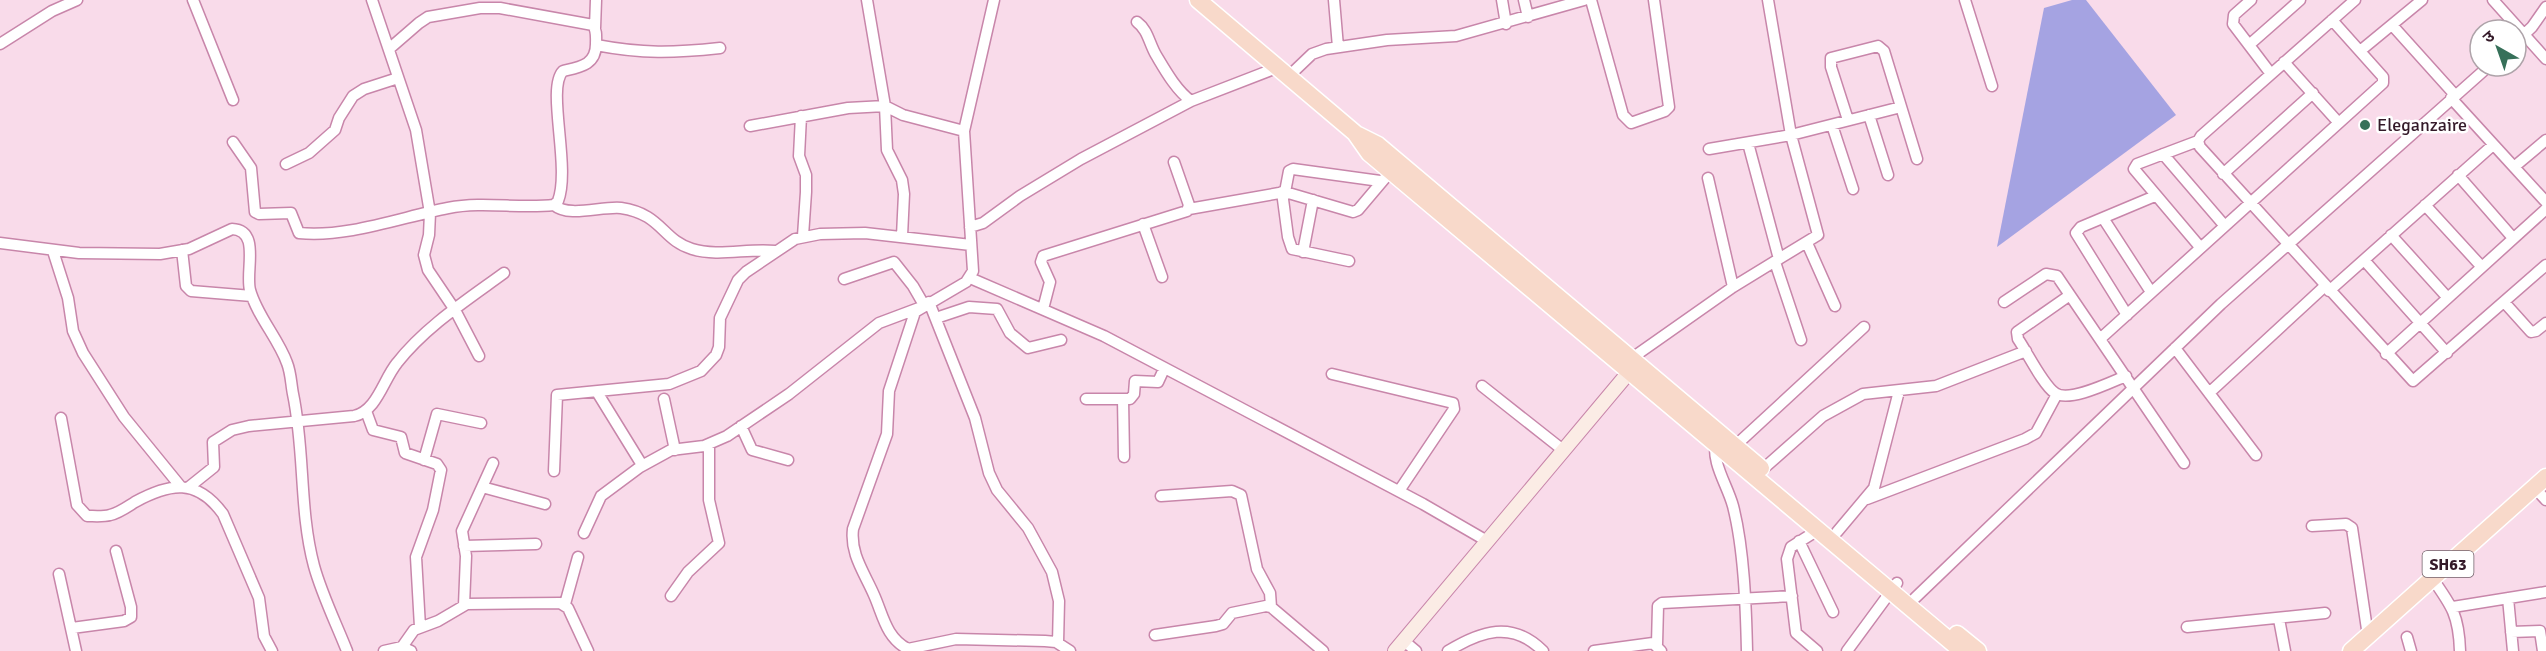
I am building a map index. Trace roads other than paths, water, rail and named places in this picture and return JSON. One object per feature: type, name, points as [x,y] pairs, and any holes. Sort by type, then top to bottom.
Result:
[{"type":"main road","points":[[1198,0],[1355,133],[1378,145],[1716,437],[1818,530],[1894,587],[1915,598],[1978,651]]},
{"type":"main road","points":[[1355,133],[1385,176],[1632,364]]},
{"type":"main road","points":[[1400,646],[1632,364]]},
{"type":"main road","points":[[1716,437],[1735,446],[1837,532],[1962,651]]},
{"type":"main road","name":"SH63","points":[[2351,651],[2540,482]]},
{"type":"street","points":[[0,44],[52,11],[77,0]]},
{"type":"street","points":[[193,0],[233,100]]},
{"type":"street","points":[[372,0],[416,130],[430,213],[425,261],[433,280],[455,310],[479,356]]},
{"type":"street","points":[[554,205],[560,196],[563,164],[556,102],[557,81],[563,71],[589,63],[596,45],[596,0]]},
{"type":"street","points":[[867,0],[885,106],[887,150],[902,180],[904,194],[902,236]]},
{"type":"street","points":[[584,533],[601,496],[642,465],[675,450],[709,444],[741,426],[789,394],[879,323],[924,305],[970,278],[973,271],[964,131],[994,0]]},
{"type":"street","points":[[1334,0],[1338,47]]},
{"type":"street","points":[[1502,0],[1506,24]]},
{"type":"street","points":[[1524,0],[1528,17]]},
{"type":"street","points":[[970,227],[983,223],[1020,196],[1081,159],[1191,101],[1284,71],[1312,54],[1338,47],[1387,40],[1456,36],[1506,24],[1563,3],[1584,0]]},
{"type":"street","points":[[1591,0],[1624,119],[1631,123],[1665,111],[1668,107],[1654,0]]},
{"type":"street","points":[[1632,364],[1733,287],[1815,238],[1818,231],[1791,135],[1768,0]]},
{"type":"street","points":[[1965,0],[1992,86]]},
{"type":"street","points":[[2251,0],[2232,20],[2271,74]]},
{"type":"street","points":[[2249,45],[2300,0]]},
{"type":"street","points":[[2200,247],[2134,169],[2136,164],[2198,141],[2200,136],[2355,0]]},
{"type":"street","points":[[2360,51],[2422,0]]},
{"type":"street","points":[[2493,0],[2505,18]]},
{"type":"street","points":[[2528,29],[2546,7]]},
{"type":"street","points":[[389,49],[418,23],[428,18],[480,8],[500,8],[587,24],[595,28]]},
{"type":"street","points":[[2100,339],[2385,80],[2332,20]]},
{"type":"street","points":[[1137,22],[1145,31],[1162,65],[1191,101]]},
{"type":"street","points":[[2392,25],[2493,145],[2546,202]]},
{"type":"street","points":[[596,45],[633,52],[662,54],[720,48]]},
{"type":"street","points":[[2528,45],[2546,59]]},
{"type":"street","points":[[1848,120],[1830,62],[1835,56],[1878,46],[1884,51],[1917,159]]},
{"type":"street","points":[[2284,62],[2338,122]]},
{"type":"street","points":[[286,164],[309,153],[335,130],[339,118],[353,96],[364,89],[398,78]]},
{"type":"street","points":[[1915,598],[2175,348],[2475,78]]},
{"type":"street","points":[[2223,174],[2313,93]]},
{"type":"street","points":[[750,126],[848,108],[885,106],[903,115],[964,131]]},
{"type":"street","points":[[1709,149],[1791,135],[1901,107]]},
{"type":"street","points":[[1869,115],[1888,175]]},
{"type":"street","points":[[801,116],[799,156],[806,175],[803,236]]},
{"type":"street","points":[[1832,125],[1853,189]]},
{"type":"street","points":[[2198,141],[2248,203],[2413,381],[2546,265]]},
{"type":"street","points":[[2514,167],[2545,141]]},
{"type":"street","points":[[233,142],[251,168],[255,212],[259,214],[291,213],[299,232],[350,229],[448,208],[491,204],[518,208],[554,205],[563,211],[606,207],[643,213],[686,247],[701,251],[755,249],[775,251]]},
{"type":"street","points":[[1748,142],[1777,261],[1800,340]]},
{"type":"street","points":[[2209,393],[2493,145]]},
{"type":"street","points":[[2163,154],[2224,225]]},
{"type":"street","points":[[1174,162],[1189,209]]},
{"type":"street","points":[[1349,261],[1292,249],[1288,240],[1284,192],[1289,171],[1293,169],[1385,176]]},
{"type":"street","points":[[2458,175],[2513,238]]},
{"type":"street","points":[[1043,309],[1050,282],[1041,262],[1043,256],[1189,209],[1284,192],[1356,212],[1385,176]]},
{"type":"street","points":[[1708,178],[1733,287]]},
{"type":"street","points":[[2127,315],[2076,233],[2081,227],[2155,196]]},
{"type":"street","points":[[1303,252],[1313,200]]},
{"type":"street","points":[[2425,205],[2481,266]]},
{"type":"street","points":[[2386,354],[2546,209]]},
{"type":"street","points":[[2103,218],[2151,292]]},
{"type":"street","points":[[1143,224],[1162,278]]},
{"type":"street","points":[[0,243],[53,251],[160,254],[182,250],[232,229],[246,234],[250,240],[248,278],[252,296],[287,363],[299,422],[304,518],[312,556],[347,651]]},
{"type":"street","points":[[554,471],[557,395],[669,384],[701,370],[716,355],[719,347],[720,318],[738,280],[775,251],[803,236],[865,233],[971,245]]},
{"type":"street","points":[[2391,235],[2447,297]]},
{"type":"street","points":[[1807,243],[1835,306]]},
{"type":"street","points":[[182,250],[186,286],[191,291],[252,296]]},
{"type":"street","points":[[53,251],[68,298],[73,331],[83,353],[124,417],[185,487],[214,502],[223,514],[259,598],[264,636],[272,651]]},
{"type":"street","points":[[2364,260],[2446,353]]},
{"type":"street","points":[[844,279],[894,262],[924,305],[936,318],[975,418],[988,473],[998,490],[1028,528],[1052,572],[1059,601],[1058,643]]},
{"type":"street","points":[[61,418],[77,505],[87,516],[110,515],[154,492],[185,487],[214,467],[213,442],[232,430],[249,426],[354,416],[366,411],[404,354],[455,310],[504,273]]},
{"type":"street","points":[[2004,302],[2050,273],[2056,276],[2184,463]]},
{"type":"street","points":[[970,278],[1104,336],[1399,491],[1487,541]]},
{"type":"street","points":[[2057,394],[2017,336],[2019,329],[2070,296]]},
{"type":"street","points":[[2505,302],[2531,332],[2536,331],[2546,322]]},
{"type":"street","points":[[924,305],[889,391],[887,434],[853,528],[852,540],[856,559],[888,630],[901,646],[908,650],[956,639],[1058,643],[1071,651]]},
{"type":"street","points":[[936,318],[969,307],[997,309],[1010,333],[1028,348],[1061,340]]},
{"type":"street","points":[[1735,446],[1864,327]]},
{"type":"street","points":[[2175,348],[2256,455]]},
{"type":"street","points":[[1763,469],[1800,434],[1844,403],[1863,394],[1881,390],[1899,391],[1936,386],[2026,351]]},
{"type":"street","points":[[1086,399],[1132,397],[1135,381],[1158,382],[1164,369]]},
{"type":"street","points":[[1332,374],[1453,403],[1454,409],[1399,491]]},
{"type":"street","points":[[2057,394],[2088,391],[2126,376]]},
{"type":"street","points":[[1482,386],[1563,450]]},
{"type":"street","points":[[1837,532],[1867,499],[1878,476],[1899,391]]},
{"type":"street","points":[[597,392],[642,465]]},
{"type":"street","points":[[1867,499],[2036,433],[2057,394]]},
{"type":"street","points":[[664,399],[675,450]]},
{"type":"street","points":[[1123,399],[1124,457]]},
{"type":"street","points":[[366,411],[373,430],[401,438],[405,453],[437,464],[441,474],[434,510],[416,557],[420,627]]},
{"type":"street","points":[[424,460],[437,414],[481,423]]},
{"type":"street","points":[[741,426],[752,450],[788,460]]},
{"type":"street","points":[[1716,437],[1718,467],[1733,507],[1740,600],[1747,651]]},
{"type":"street","points":[[672,596],[688,572],[719,543],[709,500],[709,444]]},
{"type":"street","points":[[465,605],[462,531],[493,463]]},
{"type":"street","points":[[2540,482],[2546,500]]},
{"type":"street","points":[[482,487],[545,504]]},
{"type":"street","points":[[1161,496],[1232,491],[1241,495],[1257,569],[1270,592],[1271,607],[1323,651]]},
{"type":"street","points":[[2312,526],[2346,524],[2351,526],[2368,636]]},
{"type":"street","points":[[1816,651],[1796,633],[1787,552],[1799,541],[1818,530]]},
{"type":"street","points":[[1799,541],[1833,612]]},
{"type":"street","points":[[464,546],[536,544]]},
{"type":"street","points":[[72,628],[124,621],[131,617],[131,607],[116,551]]},
{"type":"street","points":[[578,557],[565,604],[588,651]]},
{"type":"street","points":[[59,574],[76,651]]},
{"type":"street","points":[[2432,578],[2453,607],[2458,619],[2460,651]]},
{"type":"street","points":[[1846,651],[1894,587]]},
{"type":"street","points":[[2453,607],[2546,592]]},
{"type":"street","points":[[1594,651],[1659,648],[1660,604],[1792,596]]},
{"type":"street","points":[[2508,598],[2513,651]]},
{"type":"street","points":[[384,651],[407,649],[411,632],[438,621],[465,605],[505,602],[565,604]]},
{"type":"street","points":[[1155,635],[1216,626],[1223,624],[1232,613],[1271,607]]},
{"type":"street","points":[[2187,627],[2325,613]]},
{"type":"street","points":[[2278,619],[2282,651]]},
{"type":"street","points":[[1448,651],[1465,640],[1498,630],[1528,639],[1543,651]]},
{"type":"street","points":[[2511,632],[2540,631],[2543,651]]},
{"type":"street","points":[[2407,637],[2411,651]]},
{"type":"street","points":[[1400,646],[1416,651]]},
{"type":"water","points":[[2072,0],[2086,0],[2176,115],[1997,247],[2044,8]]},
{"type":"place","name":"Eleganzaire","points":[[2365,125]]}]
